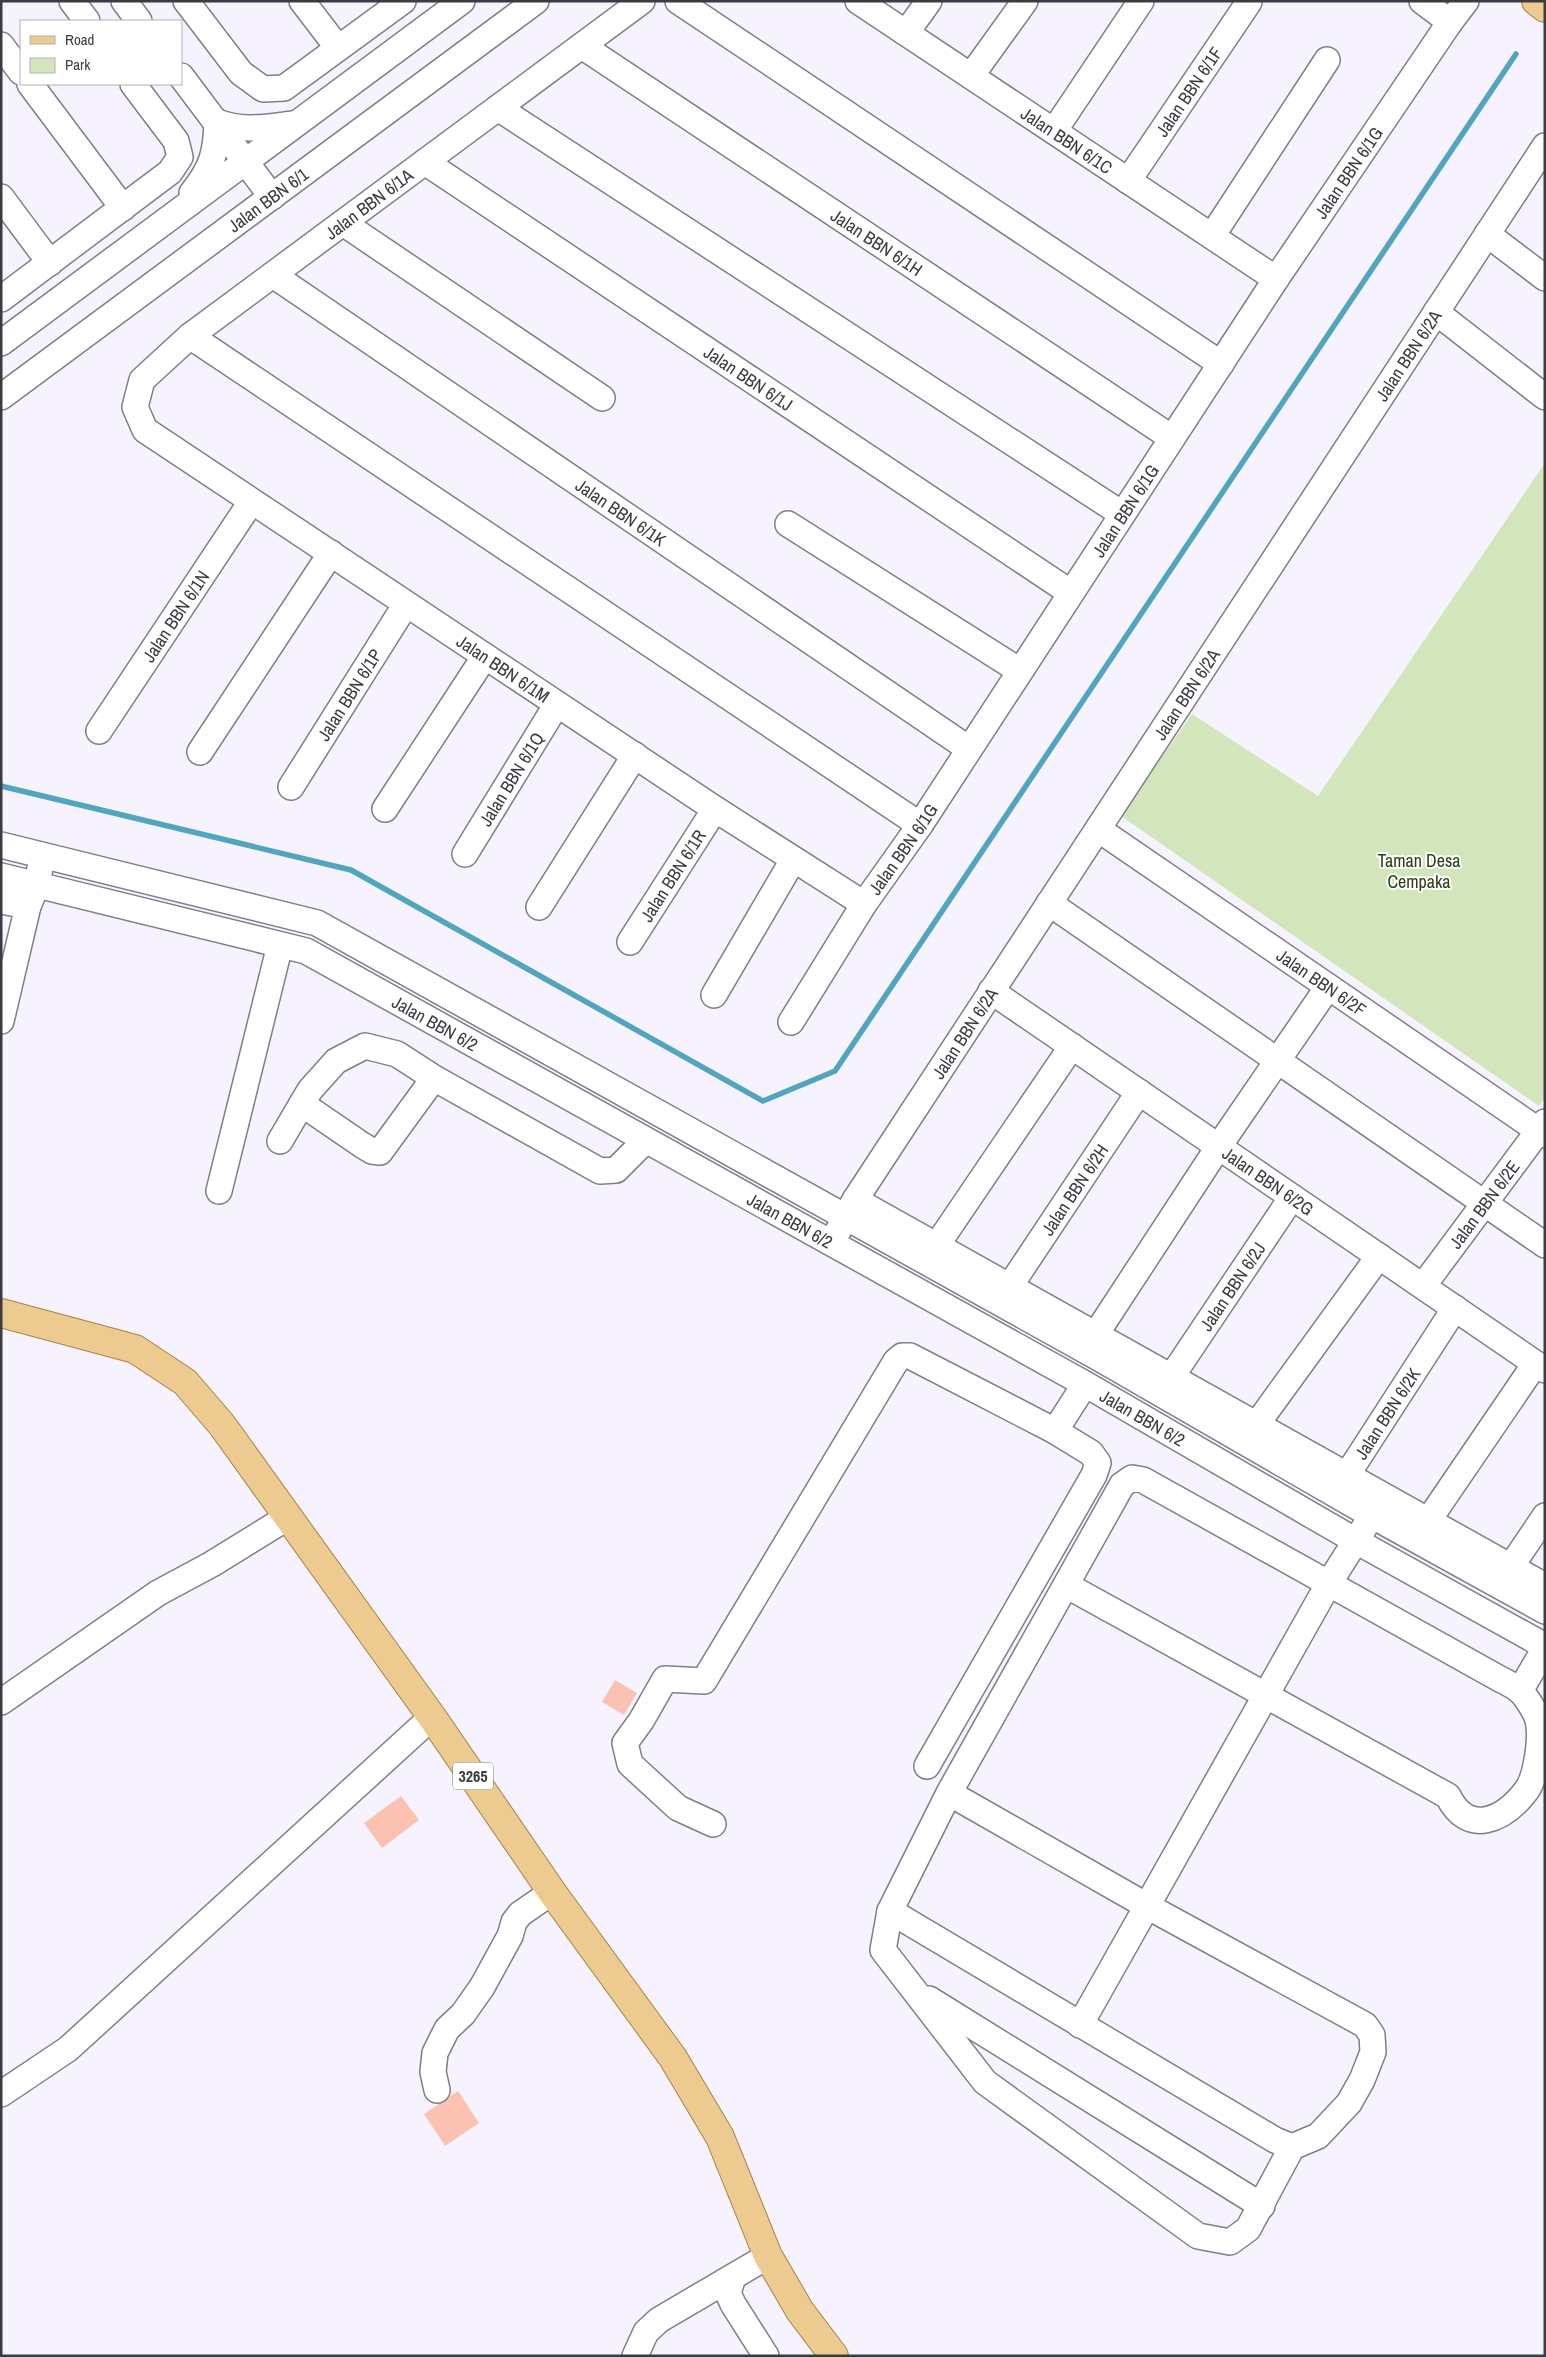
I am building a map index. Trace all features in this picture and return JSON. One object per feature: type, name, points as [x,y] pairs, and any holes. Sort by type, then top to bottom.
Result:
[{"type":"main road","points":[[1536,1],[1545,8]]},
{"type":"main road","name":"3265","points":[[1,1314],[135,1349],[185,1382],[222,1425],[432,1717],[552,1892],[673,2058],[720,2138],[768,2256],[800,2311],[834,2356]]},
{"type":"street","points":[[72,1],[86,20]]},
{"type":"street","points":[[124,1],[138,20]]},
{"type":"street","points":[[186,1],[241,73],[263,89],[284,88],[403,1]]},
{"type":"street","points":[[302,1],[338,48]]},
{"type":"street","points":[[1,343],[462,1]]},
{"type":"street","name":"Jalan BBN 6/1","points":[[1,397],[536,1]]},
{"type":"street","name":"Jalan BBN 6/1A","points":[[145,430],[134,407],[142,380],[190,336],[642,1]]},
{"type":"street","points":[[678,1],[1221,364]]},
{"type":"street","name":"Jalan BBN 6/1C","points":[[858,1],[1276,279]]},
{"type":"street","points":[[906,33],[929,1]]},
{"type":"street","points":[[972,76],[1025,1]]},
{"type":"street","points":[[1054,131],[1141,1]]},
{"type":"street","points":[[1422,1],[1450,22]]},
{"type":"street","name":"Jalan BBN 6/1G","points":[[791,1022],[864,904],[969,750],[1276,279],[1466,1]]},
{"type":"street","name":"Jalan BBN 6/1F","points":[[1128,181],[1249,2]]},
{"type":"street","points":[[1,45],[20,71]]},
{"type":"street","name":"Jalan BBN 6/1H","points":[[582,46],[1172,438]]},
{"type":"street","points":[[1212,236],[1326,60]]},
{"type":"street","points":[[182,77],[272,196]]},
{"type":"street","points":[[31,85],[123,208]]},
{"type":"street","points":[[1,299],[170,172],[180,157],[176,141],[135,85]]},
{"type":"street","points":[[498,108],[1122,514]]},
{"type":"street","points":[[217,122],[232,128],[248,129],[295,124]]},
{"type":"street","points":[[179,210],[207,175],[216,146],[217,122]]},
{"type":"street","name":"Jalan BBN 6/2A","points":[[831,1244],[850,1209],[991,991],[1545,146]]},
{"type":"street","name":"Jalan BBN 6/1J","points":[[425,162],[1071,593]]},
{"type":"street","points":[[1,197],[50,263]]},
{"type":"street","points":[[343,223],[602,398]]},
{"type":"street","points":[[1487,234],[1545,278]]},
{"type":"street","name":"Jalan BBN 6/1K","points":[[273,275],[969,750]]},
{"type":"street","points":[[1436,312],[1545,397]]},
{"type":"street","points":[[190,336],[920,824]]},
{"type":"street","name":"Jalan BBN 6/1M","points":[[145,430],[715,809],[864,904]]},
{"type":"street","name":"Jalan BBN 6/1N","points":[[99,731],[251,502]]},
{"type":"street","points":[[788,524],[1020,671]]},
{"type":"street","points":[[200,752],[332,553]]},
{"type":"street","name":"Jalan BBN 6/1P","points":[[291,787],[406,604]]},
{"type":"street","points":[[385,809],[485,656]]},
{"type":"street","name":"Jalan BBN 6/1Q","points":[[465,854],[558,704]]},
{"type":"street","points":[[539,907],[635,756]]},
{"type":"street","name":"Jalan BBN 6/1R","points":[[630,942],[715,809]]},
{"type":"street","name":"Jalan BBN 6/2F","points":[[1098,829],[1328,987],[1543,1129]]},
{"type":"street","name":"Jalan BBN 6/2","points":[[1,845],[317,923],[850,1209],[1099,1358],[1341,1484],[1371,1515],[1545,1611]]},
{"type":"street","points":[[1,1021],[42,855]]},
{"type":"street","points":[[714,995],[794,860]]},
{"type":"street","name":"Jalan BBN 6/2","points":[[1,876],[32,896],[306,951],[1085,1384],[1356,1541],[1545,1647]]},
{"type":"street","points":[[1,901],[32,896]]},
{"type":"street","points":[[1049,903],[1545,1246]]},
{"type":"street","points":[[219,1191],[280,945]]},
{"type":"street","points":[[1096,1334],[1219,1146],[1328,987]]},
{"type":"street","name":"Jalan BBN 6/2G","points":[[991,991],[1540,1367]]},
{"type":"street","points":[[280,1141],[310,1090],[336,1060],[366,1046],[397,1054],[434,1078],[600,1171],[616,1170],[645,1141]]},
{"type":"street","points":[[937,1245],[1072,1046]]},
{"type":"street","points":[[302,1104],[362,1145],[372,1151],[380,1152],[434,1078]]},
{"type":"street","name":"Jalan BBN 6/2H","points":[[1010,1286],[1139,1092]]},
{"type":"street","name":"Jalan BBN 6/2E","points":[[1423,1286],[1543,1129]]},
{"type":"street","name":"Jalan BBN 6/2J","points":[[1172,1376],[1292,1197]]},
{"type":"street","points":[[850,1209],[937,1245],[1257,1424],[1341,1484],[1428,1521],[1545,1586]]},
{"type":"street","points":[[1257,1424],[1379,1256]]},
{"type":"street","name":"Jalan BBN 6/2K","points":[[1320,1519],[1455,1308]]},
{"type":"street","points":[[713,1824],[678,1808],[630,1764],[625,1743],[641,1721],[665,1679],[704,1681],[896,1361],[902,1356],[910,1356],[1055,1430],[1091,1453],[1098,1463],[1094,1475],[927,1766]]},
{"type":"street","points":[[1428,1521],[1540,1367]]},
{"type":"street","points":[[1055,1430],[1085,1384]]},
{"type":"street","points":[[949,1793],[1146,1906],[1364,2024],[1372,2035],[1373,2052],[1362,2080],[1349,2103],[1318,2136],[1292,2147],[1248,2229],[1230,2242],[1198,2236],[985,2082],[883,1950],[890,1912],[949,1793],[1122,1485],[1132,1478],[1143,1480],[1329,1583],[1520,1691],[1538,1719],[1538,1748],[1534,1772],[1527,1790],[1495,1818],[1478,1820],[1458,1812],[1448,1796],[1267,1694],[1066,1585]]},
{"type":"street","points":[[1080,2025],[1329,1583],[1371,1515]]},
{"type":"street","points":[[1510,1568],[1545,1516]]},
{"type":"street","points":[[1,1702],[158,1593],[212,1564],[288,1517]]},
{"type":"street","points":[[1520,1691],[1545,1647]]},
{"type":"street","points":[[1,2094],[68,2049],[432,1717]]},
{"type":"street","points":[[437,2090],[433,2072],[435,2053],[447,2029],[463,2014],[482,1987],[510,1936],[514,1922],[520,1914],[552,1892]]},
{"type":"street","points":[[890,1912],[1275,2140],[1292,2147]]},
{"type":"street","points":[[914,1990],[1262,2206]]},
{"type":"street","points":[[635,2356],[646,2332],[659,2320],[768,2256]]},
{"type":"street","points":[[733,2276],[728,2293],[766,2356]]},
{"type":"green space","name":"Taman Desa Cempaka","points":[[1545,463],[1545,1097],[1539,1106],[1121,816],[1192,714],[1318,796]]},
{"type":"building","points":[[615,1680],[637,1693],[624,1715],[602,1702]]},
{"type":"building","points":[[401,1796],[419,1820],[382,1848],[364,1823]]},
{"type":"building","points":[[458,2091],[479,2123],[445,2146],[424,2114]]},
{"type":"waterway","points":[[1,786],[351,870],[763,1101],[835,1071],[1516,54]]}]
